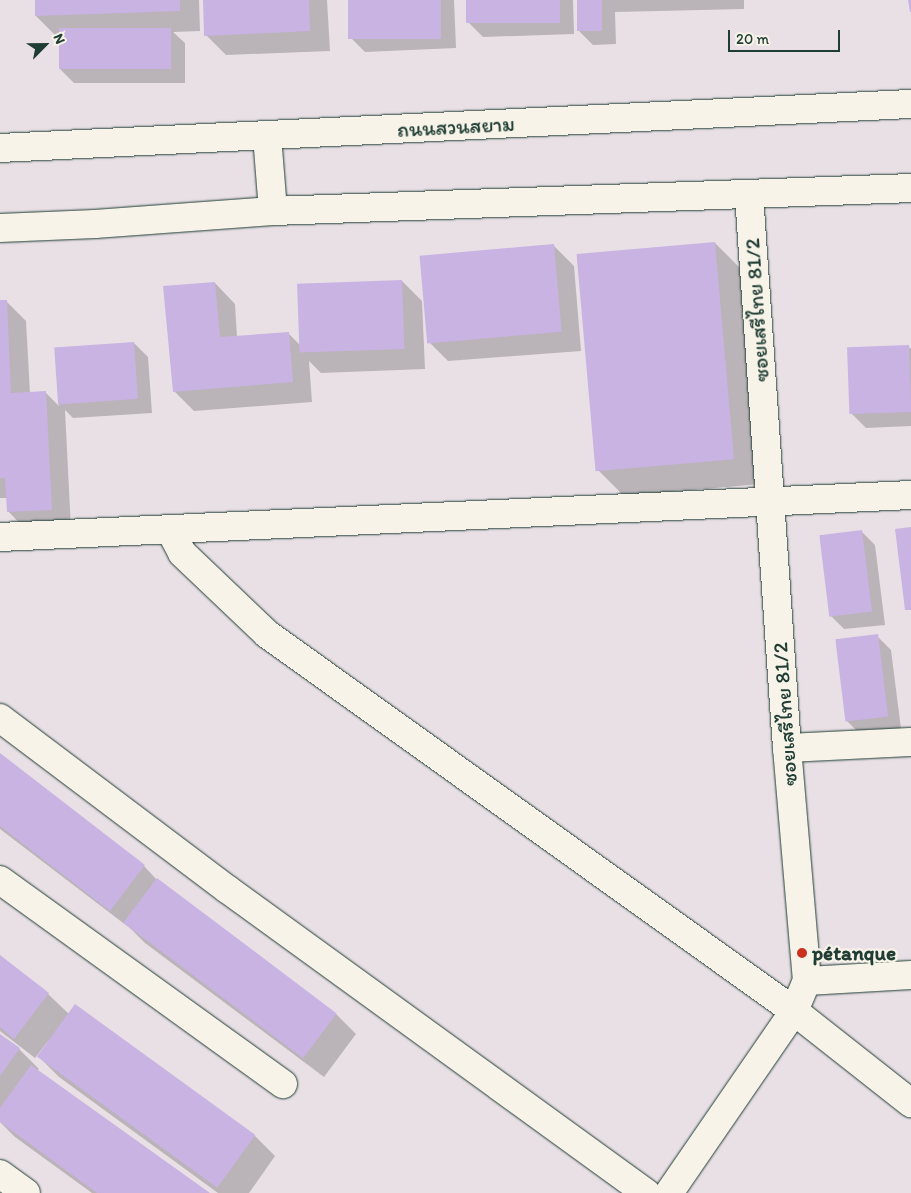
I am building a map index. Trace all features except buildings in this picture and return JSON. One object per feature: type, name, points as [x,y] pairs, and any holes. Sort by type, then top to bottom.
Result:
[{"type":"street","name":"ถนนสวนสยาม","points":[[0,148],[911,104]]},
{"type":"street","points":[[268,136],[273,211]]},
{"type":"street","points":[[0,228],[95,224],[273,211],[911,188]]},
{"type":"street","name":"ซอยเสรีไทย 81/2","points":[[669,1193],[794,1011],[807,981],[787,748],[749,194]]},
{"type":"street","points":[[0,537],[911,495]]},
{"type":"street","points":[[170,530],[182,553],[267,634],[794,1011],[911,1103]]},
{"type":"street","points":[[0,718],[227,889],[646,1193]]},
{"type":"street","points":[[787,748],[911,742]]},
{"type":"street","points":[[0,880],[283,1084]]},
{"type":"street","points":[[807,981],[911,975]]},
{"type":"street","points":[[0,1174],[26,1193]]},
{"type":"place","name":"pétanque","points":[[802,953]]}]
